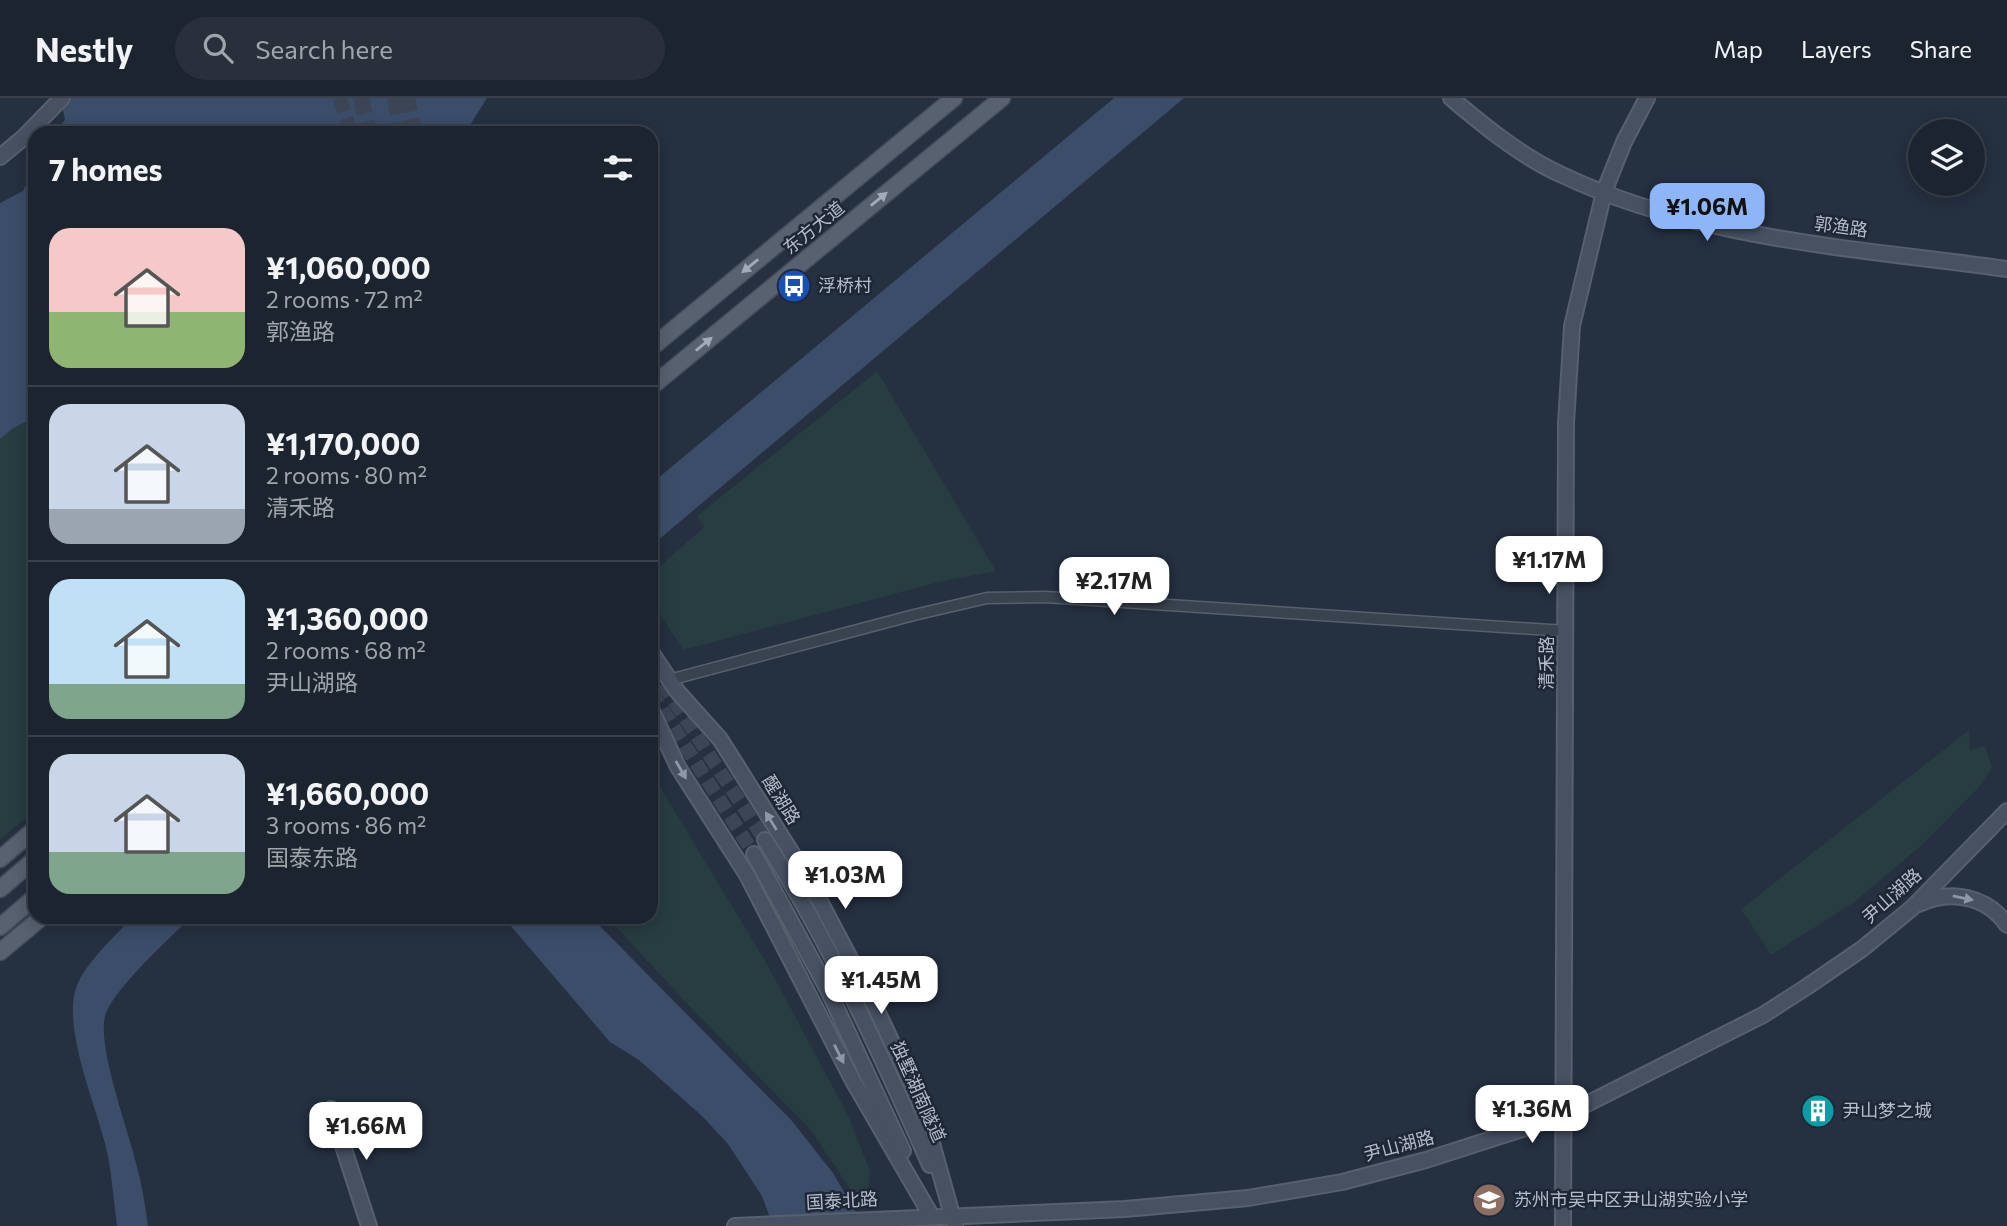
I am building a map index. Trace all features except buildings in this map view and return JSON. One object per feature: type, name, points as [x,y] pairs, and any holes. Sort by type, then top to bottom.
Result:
[{"type":"main road","name":"东方大道","points":[[658,342],[954,98]]},
{"type":"main road","name":"东方大道","points":[[658,381],[1002,98]]},
{"type":"main road","points":[[0,859],[28,835]]},
{"type":"main road","points":[[0,889],[28,865]]},
{"type":"main road","points":[[0,928],[28,904]]},
{"type":"main road","points":[[0,952],[34,924]]},
{"type":"street","points":[[35,126],[62,98]]},
{"type":"street","name":"郭渔路","points":[[1451,98],[1487,129],[1558,174],[1652,211],[1727,230],[2007,269]]},
{"type":"street","name":"清禾路","points":[[1563,1226],[1566,423],[1572,326],[1604,192],[1624,142],[1647,98]]},
{"type":"street","points":[[0,157],[28,133]]},
{"type":"street","points":[[669,680],[987,598],[1045,597],[1566,631]]},
{"type":"street","name":"醒湖路","points":[[658,663],[669,680],[720,739],[807,877],[865,986],[921,1104],[953,1220]]},
{"type":"street","points":[[658,724],[678,767],[747,875],[852,1079],[933,1221]]},
{"type":"street","name":"尹山湖路","points":[[953,1220],[1248,1198],[1342,1182],[1414,1163],[1563,1116],[1763,1015],[1862,949],[1912,908],[2007,811]]},
{"type":"street","name":"独墅湖南隧道","points":[[765,840],[798,893],[849,991],[900,1097],[953,1220]]},
{"type":"street","points":[[754,853],[828,990],[873,1082],[933,1221]]},
{"type":"street","points":[[1912,908],[1933,897],[1963,896],[1992,909],[2007,925]]},
{"type":"street","points":[[331,1109],[369,1226]]},
{"type":"street","name":"国泰北路","points":[[735,1226],[870,1219],[953,1220]]},
{"type":"green space","points":[[877,371],[996,571],[939,582],[683,650],[658,610],[658,568],[704,527],[697,516]]},
{"type":"green space","points":[[28,421],[28,816],[0,840],[0,439]]},
{"type":"green space","points":[[1969,730],[1970,750],[1985,746],[1992,767],[1980,786],[1922,845],[1853,903],[1771,955],[1741,909]]},
{"type":"green space","points":[[658,784],[767,964],[848,1115],[870,1171],[868,1191],[859,1196],[853,1193],[810,1129],[693,1010],[613,924],[658,924]]},
{"type":"water","points":[[58,98],[487,98],[469,126],[59,126],[65,120]]},
{"type":"water","points":[[1114,98],[1184,98],[658,540],[658,478]]},
{"type":"water","points":[[28,181],[28,421],[0,439],[0,203],[23,191]]},
{"type":"water","points":[[126,924],[184,924],[120,990],[106,1013],[104,1026],[109,1064],[138,1171],[148,1226],[117,1226],[108,1156],[83,1072],[74,1026],[76,988],[101,950]]},
{"type":"water","points":[[509,924],[598,924],[792,1121],[833,1173],[864,1226],[773,1226],[762,1196],[728,1144],[702,1116],[639,1060],[610,1042]]},
{"type":"tunnel","points":[[340,98],[349,126]]},
{"type":"tunnel","points":[[361,98],[367,126]]},
{"type":"tunnel","points":[[395,98],[400,126]]},
{"type":"tunnel","points":[[408,98],[414,126]]},
{"type":"tunnel","points":[[658,677],[765,840]]},
{"type":"tunnel","points":[[658,703],[754,854]]},
{"type":"place","name":"浮桥村","points":[[794,286]]},
{"type":"place","name":"尹山梦之城","points":[[1818,1111]]},
{"type":"place","name":"苏州市吴中区尹山湖实验小学","points":[[1489,1200]]}]
